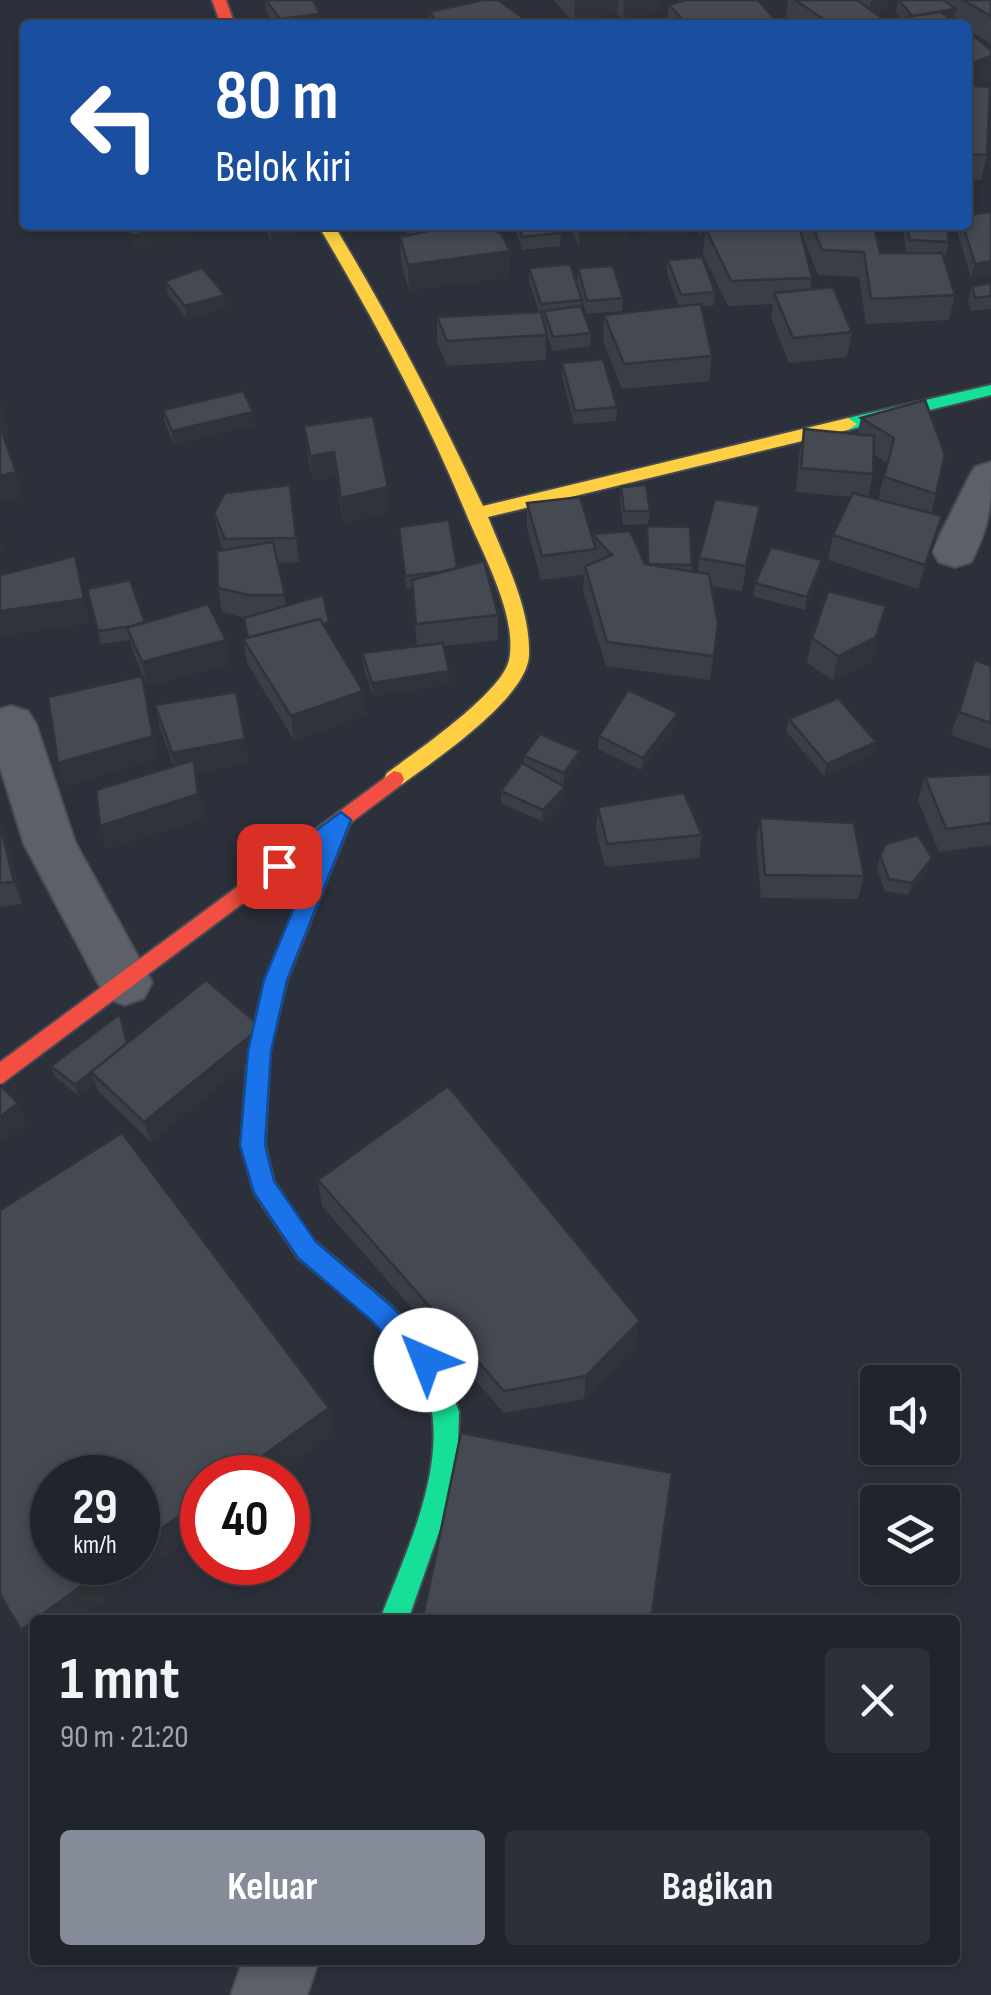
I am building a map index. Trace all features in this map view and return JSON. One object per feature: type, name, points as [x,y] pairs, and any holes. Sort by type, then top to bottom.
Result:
[{"type":"street","points":[[0,1075],[341,820],[488,703],[519,662],[516,624],[501,575],[475,514],[428,409],[329,230]]},
{"type":"street","points":[[475,514],[991,390]]},
{"type":"street","points":[[955,551],[991,477]]},
{"type":"street","points":[[11,724],[50,844],[125,982]]},
{"type":"street","points":[[341,820],[276,980],[259,1051],[252,1145],[263,1185],[307,1250],[380,1312],[426,1360],[446,1412],[444,1481],[396,1615]]},
{"type":"street","points":[[270,1995],[279,1965]]},
{"type":"building","points":[[266,0],[313,0],[320,14],[280,19]]},
{"type":"building","points":[[498,0],[526,20],[436,20],[429,12]]},
{"type":"building","points":[[686,0],[758,0],[776,20],[682,20],[669,5]]},
{"type":"building","points":[[795,0],[857,0],[885,20],[825,20]]},
{"type":"building","points":[[899,0],[943,0],[956,9],[912,16]]},
{"type":"building","points":[[963,0],[991,0],[991,16]]},
{"type":"building","points":[[941,12],[951,20],[909,20],[906,17]]},
{"type":"building","points":[[972,35],[991,50],[991,56],[972,63]]},
{"type":"building","points":[[972,85],[990,87],[987,155],[972,154]]},
{"type":"building","points":[[991,212],[991,261],[975,264],[965,230],[972,230],[972,214]]},
{"type":"building","points":[[130,230],[164,230],[131,235]]},
{"type":"building","points":[[434,230],[495,230],[501,233],[510,251],[408,265],[400,237]]},
{"type":"building","points":[[520,230],[561,233],[522,237]]},
{"type":"building","points":[[706,230],[800,230],[812,278],[731,281]]},
{"type":"building","points":[[814,230],[875,230],[880,253],[942,253],[955,295],[871,299],[864,252],[822,250]]},
{"type":"building","points":[[908,230],[948,230],[949,242],[909,240]]},
{"type":"building","points":[[702,257],[715,292],[681,295],[668,260]]},
{"type":"building","points":[[570,264],[582,300],[541,304],[529,268]]},
{"type":"building","points":[[613,266],[623,298],[587,301],[578,268]]},
{"type":"building","points":[[202,268],[225,295],[185,306],[165,281]]},
{"type":"building","points":[[991,283],[991,296],[975,298],[972,286]]},
{"type":"building","points":[[833,287],[852,332],[793,338],[774,293]]},
{"type":"building","points":[[701,304],[712,356],[624,364],[604,315]]},
{"type":"building","points":[[581,306],[591,333],[553,337],[544,311]]},
{"type":"building","points":[[541,312],[547,335],[447,341],[437,317]]},
{"type":"building","points":[[603,359],[617,407],[575,411],[562,363]]},
{"type":"building","points":[[243,391],[253,412],[172,431],[163,410]]},
{"type":"building","points":[[925,400],[945,455],[936,494],[884,477],[894,438],[861,418]]},
{"type":"building","points":[[373,416],[388,487],[341,498],[334,452],[310,456],[304,426]]},
{"type":"building","points":[[0,426],[16,472],[0,476]]},
{"type":"building","points":[[804,429],[874,436],[873,474],[801,468]]},
{"type":"building","points":[[290,485],[296,538],[225,539],[214,513],[225,493]]},
{"type":"building","points":[[646,485],[650,511],[624,511],[621,487]]},
{"type":"building","points":[[853,493],[942,516],[925,565],[833,535]]},
{"type":"building","points":[[580,497],[596,549],[542,556],[527,503]]},
{"type":"building","points":[[715,499],[760,506],[746,566],[699,558]]},
{"type":"building","points":[[449,520],[457,568],[405,576],[399,527]]},
{"type":"building","points":[[647,526],[690,527],[692,565],[648,564]]},
{"type":"building","points":[[630,531],[645,564],[709,574],[718,623],[714,656],[607,642],[585,566],[612,555],[592,534]]},
{"type":"building","points":[[273,542],[285,595],[248,595],[218,588],[217,551]]},
{"type":"building","points":[[771,547],[822,560],[807,597],[755,583]]},
{"type":"building","points":[[75,556],[84,599],[0,611],[0,575]]},
{"type":"building","points":[[484,561],[498,615],[416,624],[412,580]]},
{"type":"building","points":[[130,580],[145,622],[98,631],[87,589]]},
{"type":"building","points":[[828,591],[886,606],[876,637],[838,656],[812,638]]},
{"type":"building","points":[[323,595],[329,622],[323,624],[320,619],[248,638],[244,618]]},
{"type":"building","points":[[208,604],[226,640],[142,662],[127,628]]},
{"type":"building","points":[[320,619],[363,691],[291,716],[243,639]]},
{"type":"building","points":[[443,643],[449,671],[372,683],[362,653]]},
{"type":"building","points":[[975,660],[991,666],[991,723],[959,712]]},
{"type":"building","points":[[142,676],[153,736],[58,763],[48,697]]},
{"type":"building","points":[[628,690],[678,713],[643,758],[599,736]]},
{"type":"building","points":[[236,692],[245,739],[172,753],[155,705]]},
{"type":"building","points":[[838,698],[876,742],[827,764],[789,719]]},
{"type":"building","points":[[540,734],[580,751],[564,773],[524,756]]},
{"type":"building","points":[[194,760],[198,794],[100,826],[96,790]]},
{"type":"building","points":[[522,763],[565,787],[543,810],[501,791]]},
{"type":"building","points":[[991,774],[991,823],[946,829],[925,777]]},
{"type":"building","points":[[684,793],[702,835],[607,844],[598,807]]},
{"type":"building","points":[[760,818],[854,823],[864,876],[765,875]]},
{"type":"building","points":[[0,824],[14,882],[0,883]]},
{"type":"building","points":[[918,835],[932,858],[912,883],[889,879],[880,856],[886,844]]},
{"type":"building","points":[[206,980],[261,1027],[144,1122],[91,1072]]},
{"type":"building","points":[[120,1014],[127,1043],[75,1085],[51,1066]]},
{"type":"building","points":[[0,1085],[18,1103],[0,1117]]},
{"type":"building","points":[[448,1086],[640,1321],[586,1376],[504,1391],[318,1180]]},
{"type":"building","points":[[122,1133],[329,1408],[264,1455],[180,1455],[180,1515],[160,1530],[160,1455],[30,1455],[30,1585],[83,1585],[42,1615],[30,1615],[30,1623],[21,1630],[0,1595],[0,1210]]},
{"type":"building","points":[[461,1433],[672,1473],[652,1615],[423,1615]]},
{"type":"traffic: fast","points":[[848,424],[991,390]]},
{"type":"traffic: fast","points":[[307,1250],[380,1312],[427,1360],[446,1412],[444,1481],[396,1615]]},
{"type":"traffic: slow","points":[[329,230],[444,442],[502,573],[517,625],[519,660],[513,674],[465,724],[394,779]]},
{"type":"traffic: slow","points":[[475,514],[848,424]]},
{"type":"traffic: slow","points":[[307,1250],[263,1185],[253,1145],[259,1051],[276,980],[341,820]]},
{"type":"traffic: jam","points":[[219,0],[226,20]]},
{"type":"traffic: jam","points":[[0,1075],[394,779]]},
{"type":"route","points":[[279,866],[341,820],[276,980],[259,1051],[252,1145],[263,1185],[307,1250],[380,1312],[426,1360]]}]
